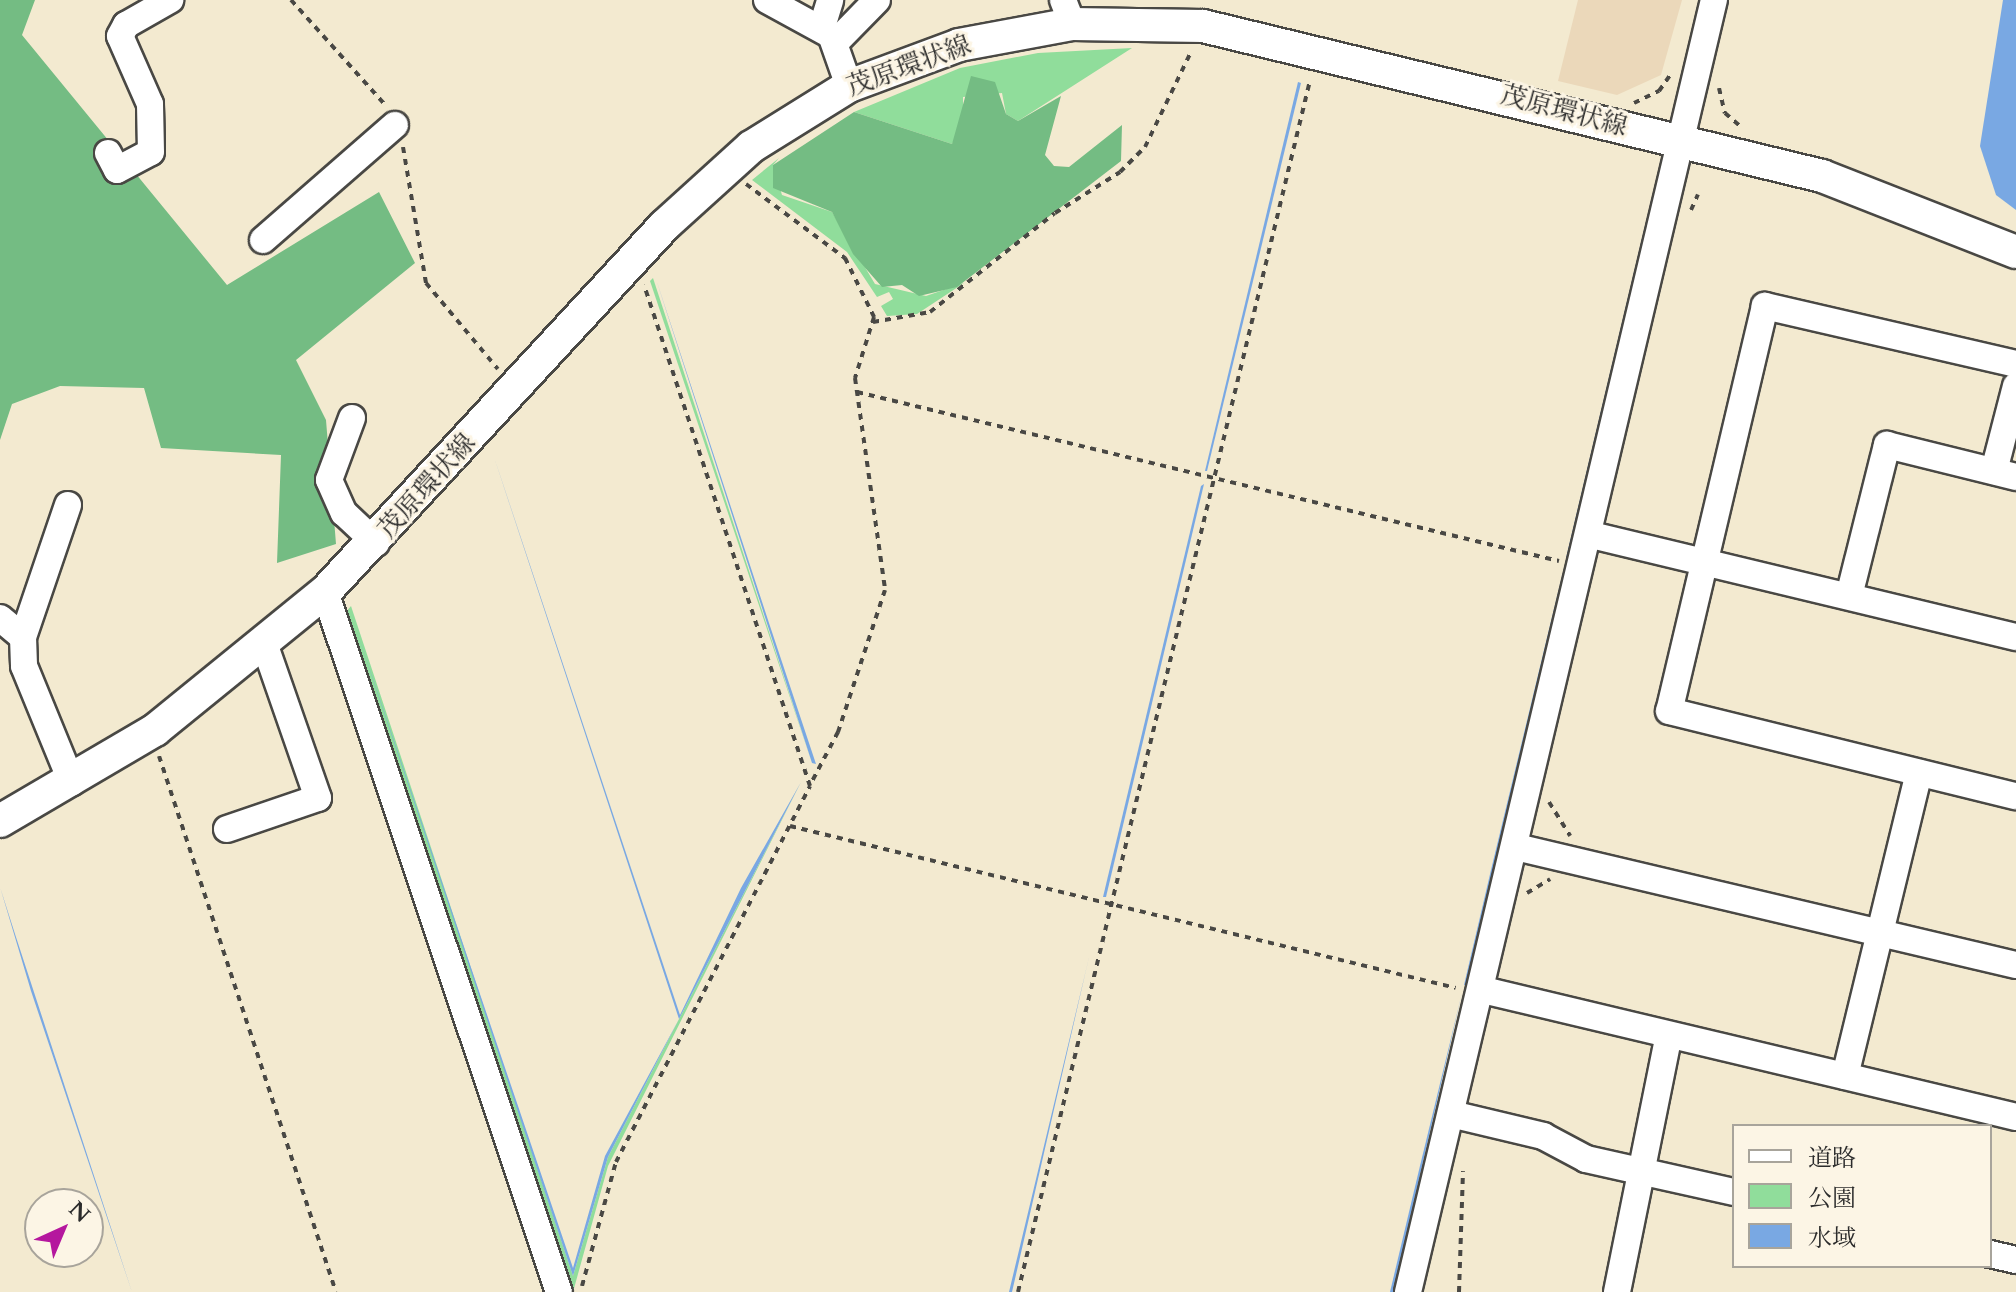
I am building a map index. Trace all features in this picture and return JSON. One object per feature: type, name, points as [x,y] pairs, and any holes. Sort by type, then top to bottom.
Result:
[{"type":"main road","name":"茂原環状線","points":[[0,821],[72,783],[155,730],[265,646],[325,592],[376,543],[639,253],[724,169],[849,86],[959,45],[1068,12],[1196,26],[1315,50],[1682,141],[1834,180],[2016,252]]},
{"type":"street","points":[[108,153],[117,170],[151,152],[150,104],[120,36],[126,25],[170,0]]},
{"type":"street","points":[[767,0],[829,35]]},
{"type":"street","points":[[830,0],[829,35],[849,86]]},
{"type":"street","points":[[829,35],[877,0]]},
{"type":"street","points":[[1408,1292],[1584,567],[1714,0]]},
{"type":"street","points":[[263,240],[395,125]]},
{"type":"street","points":[[2016,364],[1765,306],[1701,561],[1669,711],[2016,796]]},
{"type":"street","points":[[1849,596],[1887,445],[2005,474],[2016,386]]},
{"type":"street","points":[[352,418],[329,480],[344,513],[376,543]]},
{"type":"street","points":[[68,505],[23,637],[24,666],[72,783]]},
{"type":"street","points":[[1591,535],[2016,637]]},
{"type":"street","points":[[325,592],[559,1292]]},
{"type":"street","points":[[0,618],[23,637]]},
{"type":"street","points":[[227,829],[318,798],[265,646]]},
{"type":"street","points":[[1845,1076],[1919,773]]},
{"type":"street","points":[[1516,847],[2016,965]]},
{"type":"street","points":[[1482,992],[2016,1117]]},
{"type":"street","points":[[1617,1292],[1638,1169],[1669,1035]]},
{"type":"street","points":[[1451,1114],[1638,1169],[1732,1192]]},
{"type":"street","points":[[1992,1254],[2016,1260]]},
{"type":"path","points":[[291,0],[355,64],[395,125],[412,180],[426,283],[514,390]]},
{"type":"path","points":[[873,322],[930,312],[1055,213],[1120,172],[1145,147],[1188,68],[1196,26]]},
{"type":"path","points":[[1018,1292],[1315,50]]},
{"type":"path","points":[[1624,102],[1646,100],[1673,69]]},
{"type":"path","points":[[1720,75],[1725,113],[1749,131]]},
{"type":"path","points":[[581,1292],[616,1162],[838,732],[885,590],[857,392],[859,354],[873,322],[872,303],[845,258],[724,169]]},
{"type":"path","points":[[639,253],[810,786]]},
{"type":"path","points":[[857,392],[1584,567]]},
{"type":"path","points":[[155,730],[336,1292]]},
{"type":"path","points":[[790,826],[1482,992]]},
{"type":"path","points":[[1524,907],[1528,892],[1563,872]]},
{"type":"path","points":[[1459,1292],[1464,1164]]},
{"type":"shaded area","points":[[1578,0],[1682,0],[1661,75],[1617,95],[1558,81]]},
{"type":"green space","points":[[0,0],[35,0],[22,35],[227,285],[379,192],[415,263],[296,360],[326,420],[336,544],[277,563],[281,455],[161,448],[144,388],[60,386],[12,404],[0,440]]},
{"type":"green space","points":[[1132,48],[1018,121],[1006,114],[1002,93],[963,97],[963,124],[952,144],[854,112],[960,68],[1038,53]]},
{"type":"green space","points":[[971,76],[995,82],[1006,114],[1018,121],[1061,96],[1045,155],[1054,166],[1069,167],[1122,125],[1121,161],[957,287],[919,296],[902,285],[882,287],[853,254],[832,212],[773,188],[773,165],[854,112],[952,144]]},
{"type":"green space","points":[[779,158],[773,165],[782,195],[832,212],[875,284],[926,296],[964,283],[917,314],[887,316],[881,306],[893,299],[889,292],[877,297],[847,252],[752,180]]},
{"type":"green space","points":[[653,278],[812,763],[650,281]]},
{"type":"green space","points":[[351,606],[573,1276],[608,1157],[801,782],[608,1166],[573,1292],[345,613]]},
{"type":"water","points":[[2003,0],[2016,0],[2016,210],[1996,195],[1980,146]]},
{"type":"water","points":[[1298,82],[1301,83],[1205,471]]},
{"type":"water","points":[[1649,209],[1569,557],[1566,558]]},
{"type":"water","points":[[655,276],[769,623],[816,764],[812,763]]},
{"type":"water","points":[[493,454],[680,1015],[741,888],[801,782],[608,1157],[573,1276],[353,620],[573,1268],[605,1156],[679,1019]]},
{"type":"water","points":[[1204,484],[1106,897],[1103,897],[1201,486]]},
{"type":"water","points":[[1564,567],[1467,985],[1464,985],[1491,870]]},
{"type":"water","points":[[326,630],[543,1292],[324,631]]},
{"type":"water","points":[[0,887],[98,1188],[97,1188],[31,991]]},
{"type":"water","points":[[1101,905],[1012,1292],[1009,1292],[1086,970]]},
{"type":"water","points":[[1462,993],[1393,1292],[1390,1292],[1419,1170]]}]
